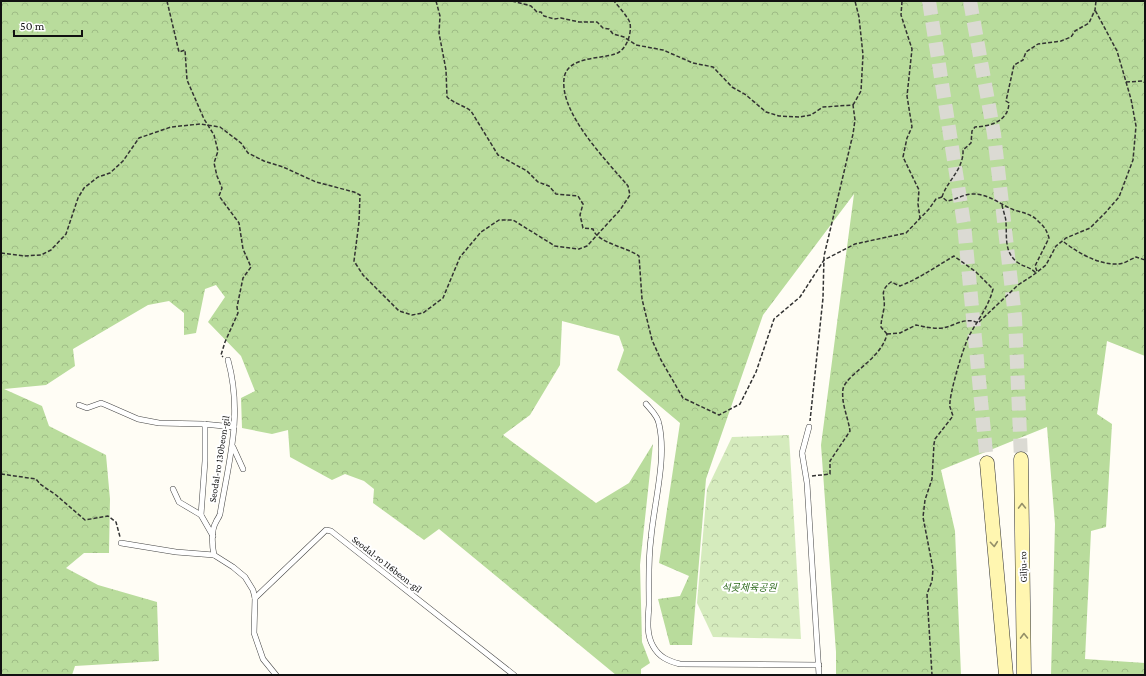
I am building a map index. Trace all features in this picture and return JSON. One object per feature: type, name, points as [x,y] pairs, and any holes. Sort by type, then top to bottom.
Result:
[{"type":"main road","name":"Gilju-ro","points":[[1021,459],[1024,675]]},
{"type":"main road","points":[[987,463],[1006,675]]},
{"type":"lane","name":"Seodal-ro 130beon-gil","points":[[214,555],[213,536],[215,522],[219,517],[232,445],[236,412],[233,384],[228,360]]},
{"type":"lane","points":[[79,404],[87,408],[106,404],[138,419],[159,423],[205,424],[234,427]]},
{"type":"lane","points":[[646,404],[659,422],[661,439],[658,493],[651,538],[649,570],[648,636],[652,646],[659,655],[670,662],[680,664],[819,665]]},
{"type":"lane","name":"Seodal-ro 130beon-gil","points":[[201,515],[205,461],[205,424]]},
{"type":"lane","points":[[809,427],[802,453],[806,477],[819,675]]},
{"type":"lane","points":[[232,445],[243,469]]},
{"type":"lane","name":"Seodal-ro 130beon-gil","points":[[173,490],[180,502],[201,515],[213,536]]},
{"type":"lane","name":"Seodal-ro 116beon-gil","points":[[255,598],[326,530],[331,531],[514,675]]},
{"type":"lane","points":[[121,543],[176,552],[214,555],[225,560],[245,577],[253,590],[255,598],[254,633],[263,659],[276,675]]},
{"type":"path","points":[[167,1],[179,52],[185,50],[187,80],[207,125],[214,135],[218,151],[214,163],[216,176],[222,188],[219,196],[239,223],[244,249],[251,267],[243,278],[237,307],[238,313],[221,355],[228,360]]},
{"type":"path","points":[[436,1],[440,16],[440,33],[446,70],[447,98],[471,111],[498,155],[527,171],[538,182],[549,186],[556,194],[578,196],[583,204],[580,214],[583,228],[593,230],[597,236],[610,244],[620,245],[639,256],[641,261],[640,288],[642,299],[652,340],[666,369],[683,398],[719,415],[740,404],[756,372],[774,319],[800,297],[824,260],[855,244],[906,233],[936,199],[942,197]]},
{"type":"path","points":[[512,1],[531,6],[537,12],[541,12],[544,16],[554,19],[561,18],[580,22],[597,22],[603,28],[609,28],[613,34],[624,37],[636,45],[663,50],[693,63],[713,67],[732,87],[746,95],[766,112],[779,116],[799,117],[810,115],[823,107],[853,105]]},
{"type":"path","points":[[1,253],[24,256],[41,255],[51,250],[66,234],[78,198],[84,188],[98,177],[110,173],[123,161],[139,138],[171,127],[207,125],[220,127],[240,143],[248,153],[264,161],[283,167],[316,182],[360,195],[359,222],[354,261],[363,275],[399,311],[412,315],[423,312],[443,298],[460,257],[481,232],[499,220],[513,220],[556,246],[579,249],[587,246],[620,210],[630,195],[628,186],[590,140],[579,124],[564,91],[564,77],[568,71],[580,61],[615,55],[625,46],[628,40],[630,23],[614,1]]},
{"type":"path","points":[[809,427],[823,298],[824,260],[853,134],[855,120],[853,105],[861,91],[863,54],[859,17],[855,1]]},
{"type":"path","points":[[902,1],[900,15],[912,49],[907,96],[912,127],[907,138],[903,158],[920,190],[918,204],[920,218]]},
{"type":"path","points":[[942,197],[945,188],[952,180],[963,158],[963,150],[971,143],[972,131],[974,127],[989,126],[996,123],[1001,119],[1009,107],[1009,103],[1006,101],[1014,66],[1023,60],[1026,52],[1038,44],[1061,41],[1071,37],[1075,31],[1089,23],[1095,10],[1096,1]]},
{"type":"path","points":[[932,675],[927,594],[932,581],[933,569],[923,517],[925,500],[932,479],[935,439],[953,416],[950,406],[952,387],[968,337],[978,323],[1018,285],[1046,265],[1056,246],[1064,242],[1066,238],[1090,228],[1119,197],[1133,160],[1136,126],[1131,99],[1117,51],[1095,10]]},
{"type":"path","points":[[1126,82],[1143,81],[1145,83]]},
{"type":"path","points":[[942,197],[947,201],[971,194],[981,195],[996,199],[1002,205],[1029,214],[1046,229],[1049,238],[1035,266],[1037,272]]},
{"type":"path","points":[[1002,205],[1006,225],[1005,240],[1010,254],[1017,262],[1030,267],[1037,272]]},
{"type":"path","points":[[1064,242],[1074,249],[1104,263],[1120,264],[1136,257],[1145,260]]},
{"type":"path","points":[[954,256],[976,272],[993,289],[978,323],[972,320],[940,328],[926,328],[916,325],[900,333],[887,334],[881,328],[881,316],[884,308],[884,287],[891,282],[900,286],[912,281],[938,268],[940,263],[954,256]]},
{"type":"path","points":[[806,477],[830,474],[830,461],[850,431],[844,407],[843,388],[852,376],[881,349],[887,334]]},
{"type":"path","points":[[1,474],[36,479],[40,484],[56,495],[85,520],[108,516],[116,522],[121,543]]},
{"type":"green space","points":[[1,1],[1145,1],[1145,356],[1107,341],[1097,414],[1112,424],[1106,527],[1091,531],[1085,659],[1145,663],[1145,675],[1051,675],[1055,524],[1047,427],[941,470],[955,531],[961,675],[836,675],[836,652],[821,445],[854,194],[763,315],[706,479],[692,645],[670,645],[658,599],[680,596],[689,576],[659,563],[680,423],[617,370],[624,350],[619,336],[562,321],[560,365],[530,415],[503,435],[596,503],[629,483],[653,444],[640,565],[642,642],[650,663],[641,669],[641,675],[616,675],[439,529],[424,540],[373,503],[374,489],[364,481],[345,474],[332,480],[290,457],[288,430],[272,434],[242,428],[241,398],[255,391],[241,356],[208,322],[225,297],[216,285],[205,289],[196,333],[184,335],[184,313],[169,301],[148,305],[73,349],[75,366],[46,385],[4,389],[42,406],[49,426],[106,455],[110,499],[109,553],[84,553],[66,568],[98,585],[157,602],[159,661],[75,666],[72,675],[1,675]]},
{"type":"green space","name":"석곶체육공원","points":[[789,435],[801,639],[713,637],[697,603],[707,489],[732,437]]},
{"type":"tunnel","points":[[929,1],[964,224],[987,463]]},
{"type":"tunnel","points":[[970,1],[994,134],[1015,317],[1021,459]]}]
